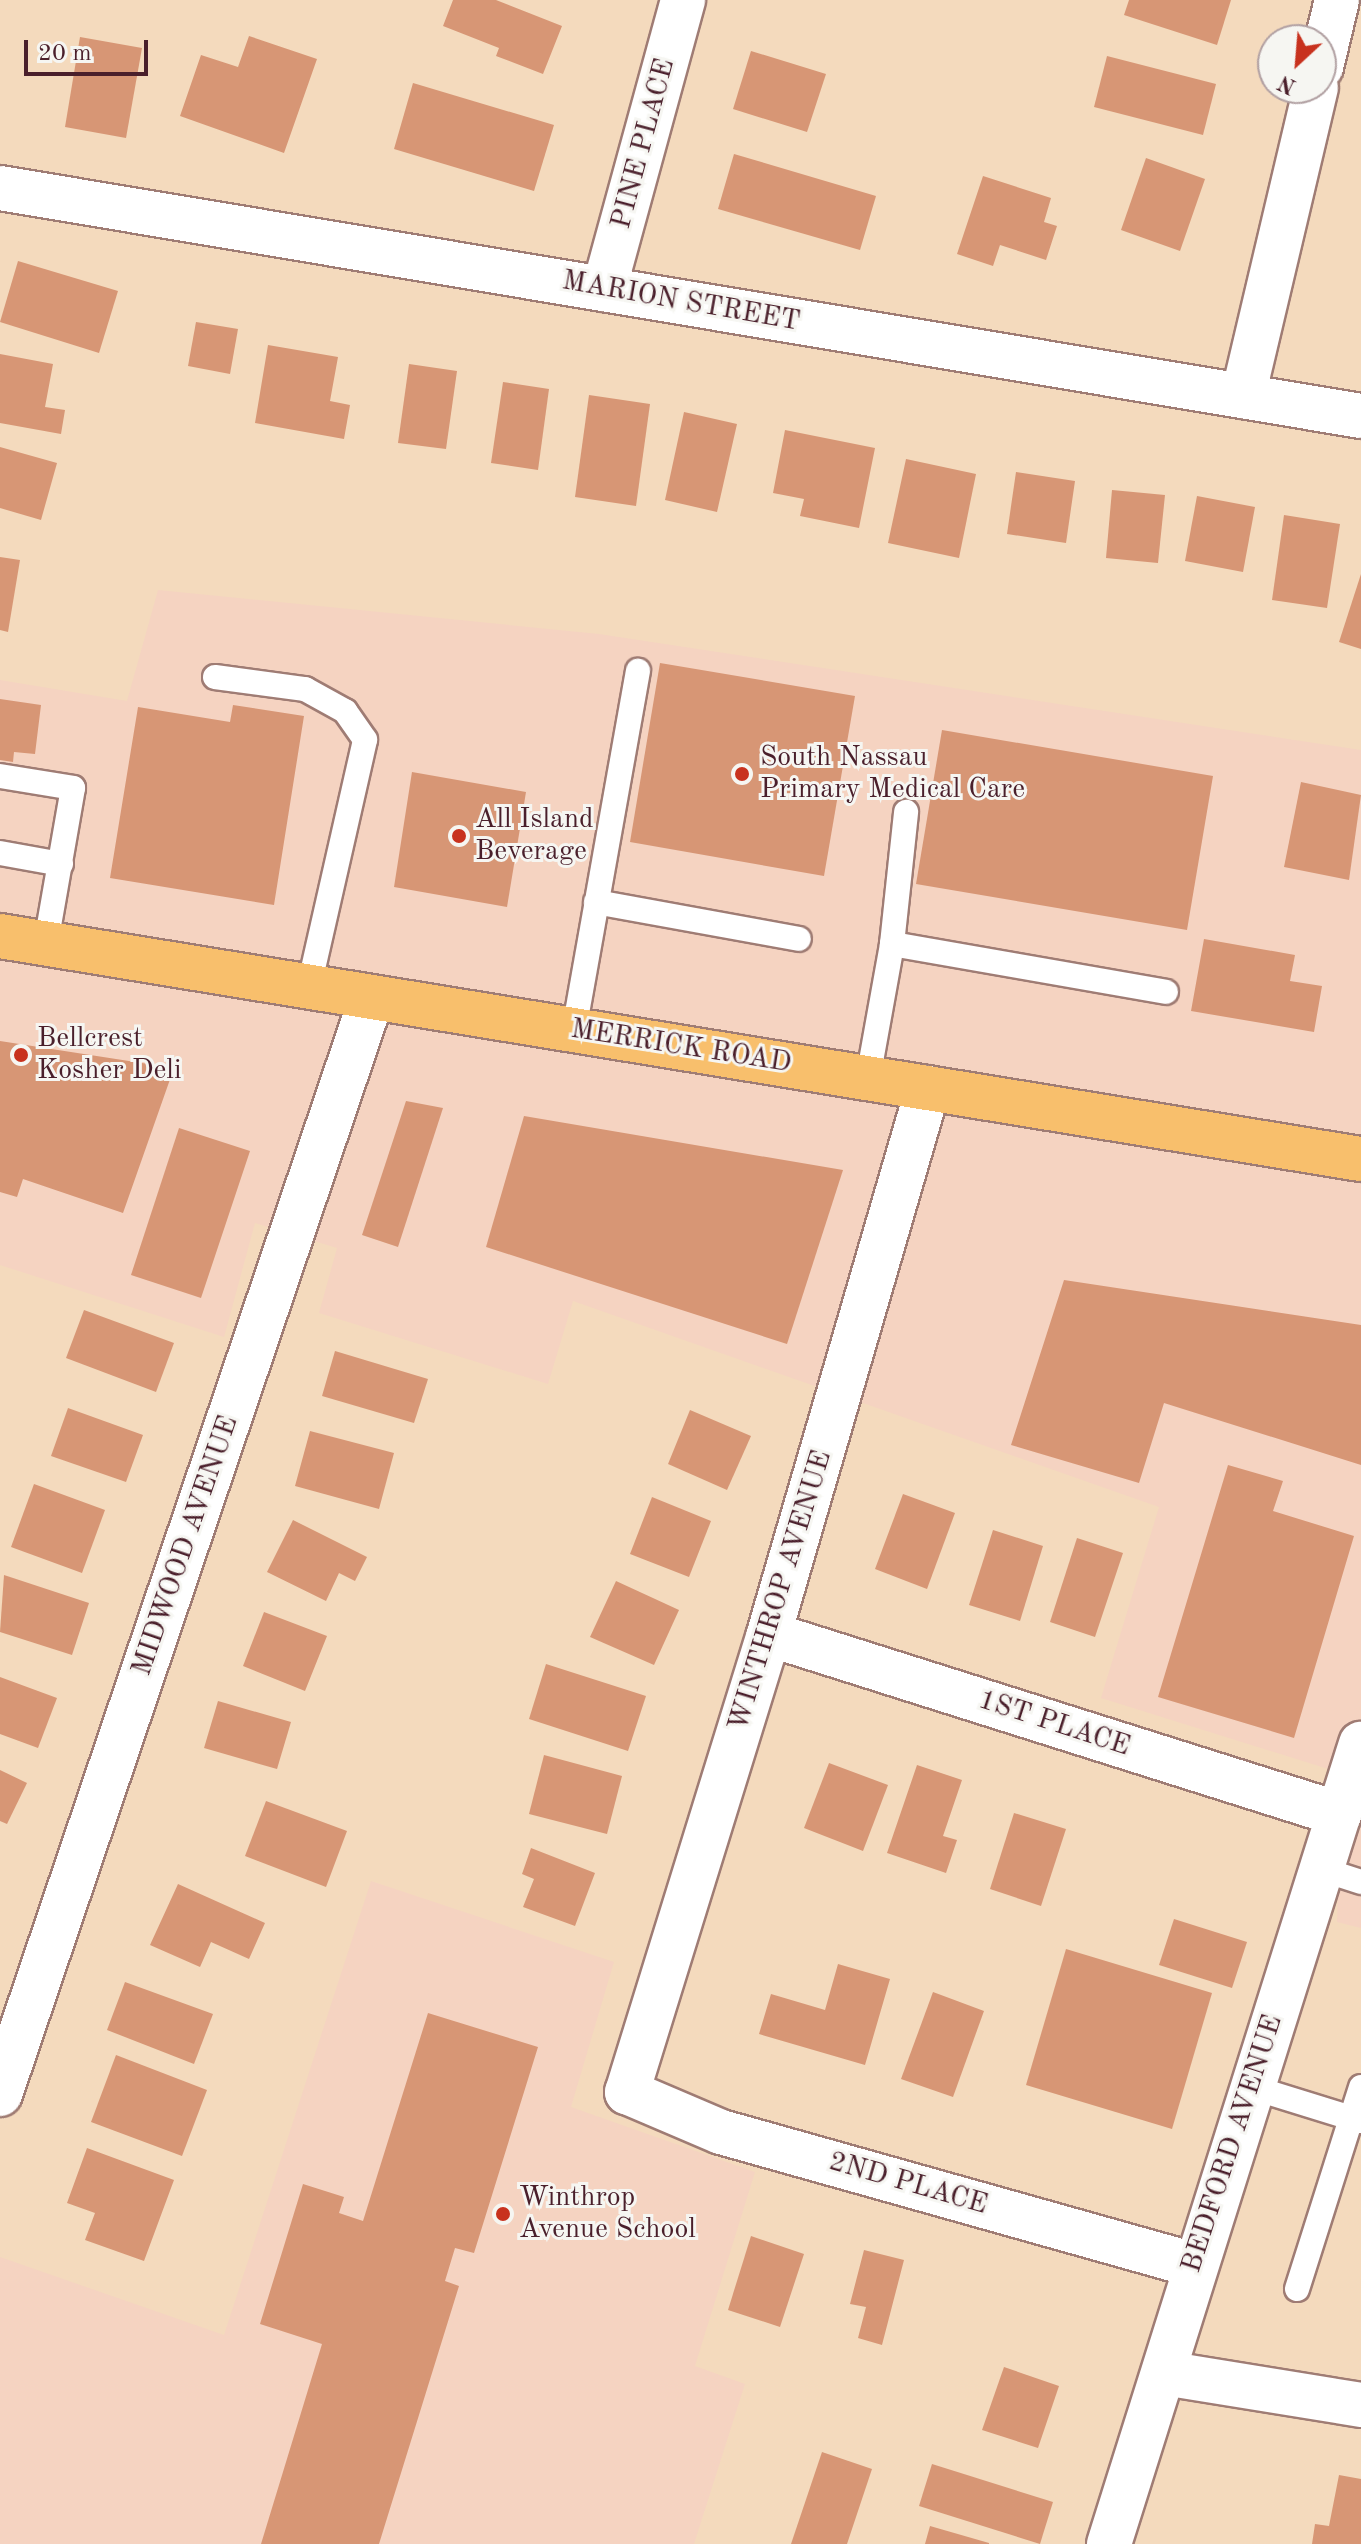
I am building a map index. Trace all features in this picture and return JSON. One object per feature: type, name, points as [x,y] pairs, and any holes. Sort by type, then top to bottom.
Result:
[{"type":"main road","name":"MERRICK ROAD","points":[[0,936],[1361,1159]]},
{"type":"street","name":"PINE PLACE","points":[[604,289],[683,0]]},
{"type":"street","points":[[1331,24],[1337,0]]},
{"type":"street","points":[[1243,396],[1312,104]]},
{"type":"street","name":"MARION STREET","points":[[0,188],[1361,416]]},
{"type":"street","name":"MIDWOOD AVENUE","points":[[0,2094],[372,997]]},
{"type":"street","name":"WINTHROP AVENUE","points":[[627,2092],[769,1634],[928,1088]]},
{"type":"street","name":"1ST PLACE","points":[[769,1634],[1339,1814]]},
{"type":"street","name":"BEDFORD AVENUE","points":[[1109,2544],[1251,2087],[1341,1876],[1339,1814],[1361,1744]]},
{"type":"street","name":"2ND PLACE","points":[[627,2092],[721,2132],[1194,2265]]},
{"type":"street","points":[[1164,2373],[1361,2405]]},
{"type":"lane","points":[[574,1030],[638,671]]},
{"type":"lane","points":[[215,677],[305,689],[345,711],[365,740],[309,987]]},
{"type":"lane","points":[[0,776],[73,788],[46,943]]},
{"type":"lane","points":[[868,1078],[892,944],[906,812]]},
{"type":"lane","points":[[0,853],[61,864]]},
{"type":"lane","points":[[596,902],[799,939]]},
{"type":"lane","points":[[892,944],[1166,992]]},
{"type":"lane","points":[[1251,2087],[1356,2120]]},
{"type":"lane","points":[[1297,2289],[1356,2120],[1361,2087]]},
{"type":"shaded area","points":[[158,590],[599,634],[1361,750],[1361,1928],[1337,1922],[1341,1773],[1101,1698],[1159,1507],[573,1301],[548,1384],[319,1313],[337,1248],[255,1223],[224,1337],[0,1265],[0,680],[127,701]]},
{"type":"shaded area","name":"Winthrop Avenue School","points":[[371,1881],[614,1962],[571,2107],[755,2172],[695,2366],[745,2384],[694,2544],[0,2544],[0,2257],[224,2335]]},
{"type":"building","points":[[453,0],[496,0],[562,26],[543,74],[496,56],[499,48],[443,26]]},
{"type":"building","points":[[1129,0],[1231,0],[1217,45],[1124,15]]},
{"type":"building","points":[[249,36],[317,59],[284,153],[180,116],[201,55],[238,67]]},
{"type":"building","points":[[80,37],[142,48],[126,138],[65,127]]},
{"type":"building","points":[[751,51],[826,74],[807,132],[733,109]]},
{"type":"building","points":[[1107,56],[1216,84],[1203,135],[1094,107]]},
{"type":"building","points":[[413,83],[554,125],[534,191],[394,149]]},
{"type":"building","points":[[734,154],[876,196],[860,250],[718,209]]},
{"type":"building","points":[[1146,158],[1205,179],[1180,251],[1121,230]]},
{"type":"building","points":[[983,176],[1051,198],[1044,222],[1057,226],[1046,260],[1000,245],[993,266],[957,254]]},
{"type":"building","points":[[18,261],[118,291],[99,353],[0,322]]},
{"type":"building","points":[[196,322],[238,329],[230,374],[188,366]]},
{"type":"building","points":[[268,345],[338,357],[330,401],[350,405],[344,439],[255,423]]},
{"type":"building","points":[[0,354],[53,364],[45,407],[65,410],[61,434],[0,423]]},
{"type":"building","points":[[409,364],[457,371],[446,449],[398,443]]},
{"type":"building","points":[[503,382],[549,389],[538,470],[491,463]]},
{"type":"building","points":[[589,395],[650,404],[636,506],[575,497]]},
{"type":"building","points":[[684,412],[737,424],[717,512],[665,500]]},
{"type":"building","points":[[785,430],[875,448],[859,528],[800,516],[804,499],[773,493]]},
{"type":"building","points":[[0,447],[57,463],[41,520],[0,508]]},
{"type":"building","points":[[906,459],[976,474],[959,558],[888,543]]},
{"type":"building","points":[[1016,472],[1075,481],[1066,543],[1007,534]]},
{"type":"building","points":[[1112,490],[1165,495],[1158,563],[1106,558]]},
{"type":"building","points":[[1197,496],[1255,507],[1243,572],[1185,561]]},
{"type":"building","points":[[1284,515],[1340,524],[1327,608],[1272,600]]},
{"type":"building","points":[[0,557],[20,560],[8,632],[0,630]]},
{"type":"building","points":[[1361,574],[1361,649],[1339,642]]},
{"type":"building","points":[[660,663],[855,696],[824,876],[630,842]]},
{"type":"building","points":[[0,699],[41,705],[35,754],[14,752],[13,762],[0,760]]},
{"type":"building","points":[[233,705],[304,716],[274,905],[110,878],[138,707],[230,722]]},
{"type":"building","points":[[942,730],[1213,776],[1187,930],[916,884]]},
{"type":"building","points":[[412,772],[526,792],[507,907],[394,887]]},
{"type":"building","points":[[1301,782],[1361,795],[1349,880],[1284,867]]},
{"type":"building","points":[[1204,939],[1295,955],[1290,981],[1322,986],[1314,1032],[1191,1011]]},
{"type":"building","points":[[0,1041],[174,1068],[123,1213],[23,1179],[17,1197],[0,1192]]},
{"type":"building","points":[[406,1101],[443,1108],[398,1247],[362,1235]]},
{"type":"building","points":[[524,1116],[843,1170],[787,1344],[486,1247]]},
{"type":"building","points":[[179,1128],[250,1151],[201,1298],[131,1275]]},
{"type":"building","points":[[1064,1280],[1361,1325],[1361,1465],[1164,1403],[1139,1483],[1011,1445]]},
{"type":"building","points":[[84,1310],[174,1343],[156,1392],[66,1358]]},
{"type":"building","points":[[335,1351],[428,1379],[414,1423],[322,1396]]},
{"type":"building","points":[[68,1408],[143,1435],[126,1482],[51,1456]]},
{"type":"building","points":[[690,1410],[751,1436],[727,1490],[668,1464]]},
{"type":"building","points":[[310,1431],[394,1453],[379,1509],[295,1486]]},
{"type":"building","points":[[1228,1465],[1283,1481],[1273,1511],[1354,1536],[1294,1738],[1158,1697]]},
{"type":"building","points":[[34,1484],[105,1510],[82,1573],[11,1547]]},
{"type":"building","points":[[903,1494],[955,1513],[927,1589],[875,1569]]},
{"type":"building","points":[[652,1497],[711,1521],[689,1577],[630,1554]]},
{"type":"building","points":[[293,1520],[367,1557],[355,1581],[339,1573],[326,1601],[267,1572]]},
{"type":"building","points":[[993,1530],[1043,1546],[1020,1621],[969,1605]]},
{"type":"building","points":[[1077,1538],[1123,1553],[1095,1637],[1050,1622]]},
{"type":"building","points":[[4,1575],[89,1603],[72,1655],[0,1632]]},
{"type":"building","points":[[616,1581],[679,1610],[654,1665],[590,1637]]},
{"type":"building","points":[[264,1612],[327,1636],[305,1691],[243,1666]]},
{"type":"building","points":[[546,1664],[646,1696],[628,1751],[529,1719]]},
{"type":"building","points":[[0,1677],[57,1698],[38,1748],[0,1734]]},
{"type":"building","points":[[218,1701],[291,1722],[277,1769],[204,1748]]},
{"type":"building","points":[[544,1755],[622,1776],[607,1834],[529,1814]]},
{"type":"building","points":[[829,1763],[888,1785],[863,1851],[804,1828]]},
{"type":"building","points":[[917,1765],[962,1780],[943,1836],[957,1840],[946,1873],[887,1853]]},
{"type":"building","points":[[0,1770],[27,1783],[7,1824],[0,1821]]},
{"type":"building","points":[[266,1801],[347,1831],[326,1887],[245,1856]]},
{"type":"building","points":[[1014,1813],[1066,1829],[1041,1906],[990,1889]]},
{"type":"building","points":[[531,1848],[595,1873],[575,1926],[523,1907],[534,1879],[522,1874]]},
{"type":"building","points":[[178,1884],[265,1923],[249,1959],[211,1942],[200,1967],[150,1945]]},
{"type":"building","points":[[1174,1919],[1247,1942],[1232,1988],[1159,1965]]},
{"type":"building","points":[[1066,1949],[1212,1993],[1172,2129],[1026,2085]]},
{"type":"building","points":[[838,1964],[890,1979],[865,2065],[759,2034],[771,1994],[825,2010]]},
{"type":"building","points":[[125,1982],[213,2014],[194,2064],[107,2030]]},
{"type":"building","points":[[933,1992],[984,2011],[953,2097],[901,2079]]},
{"type":"building","points":[[428,2013],[538,2047],[474,2253],[455,2248],[445,2281],[459,2286],[379,2544],[261,2544],[322,2344],[260,2324],[303,2184],[344,2197],[339,2213],[363,2221]]},
{"type":"building","points":[[116,2055],[207,2090],[182,2156],[91,2122]]},
{"type":"building","points":[[87,2148],[174,2180],[144,2261],[85,2240],[95,2213],[67,2203]]},
{"type":"building","points":[[751,2236],[804,2254],[780,2327],[728,2310]]},
{"type":"building","points":[[864,2250],[904,2260],[882,2345],[858,2338],[866,2307],[850,2304]]},
{"type":"building","points":[[1004,2367],[1059,2386],[1038,2448],[982,2430]]},
{"type":"building","points":[[822,2452],[872,2469],[847,2544],[791,2544]]},
{"type":"building","points":[[932,2464],[1053,2502],[1040,2544],[919,2506]]},
{"type":"building","points":[[1339,2475],[1361,2479],[1361,2544],[1312,2544],[1315,2524],[1329,2526]]},
{"type":"building","points":[[930,2526],[989,2543],[989,2544],[925,2544]]},
{"type":"place","name":"South Nassau Primary Medical Care","points":[[742,774]]},
{"type":"place","name":"All Island Beverage","points":[[459,836]]},
{"type":"place","name":"Bellcrest Kosher Deli","points":[[21,1055]]},
{"type":"place","name":"Winthrop Avenue School","points":[[503,2214]]}]
